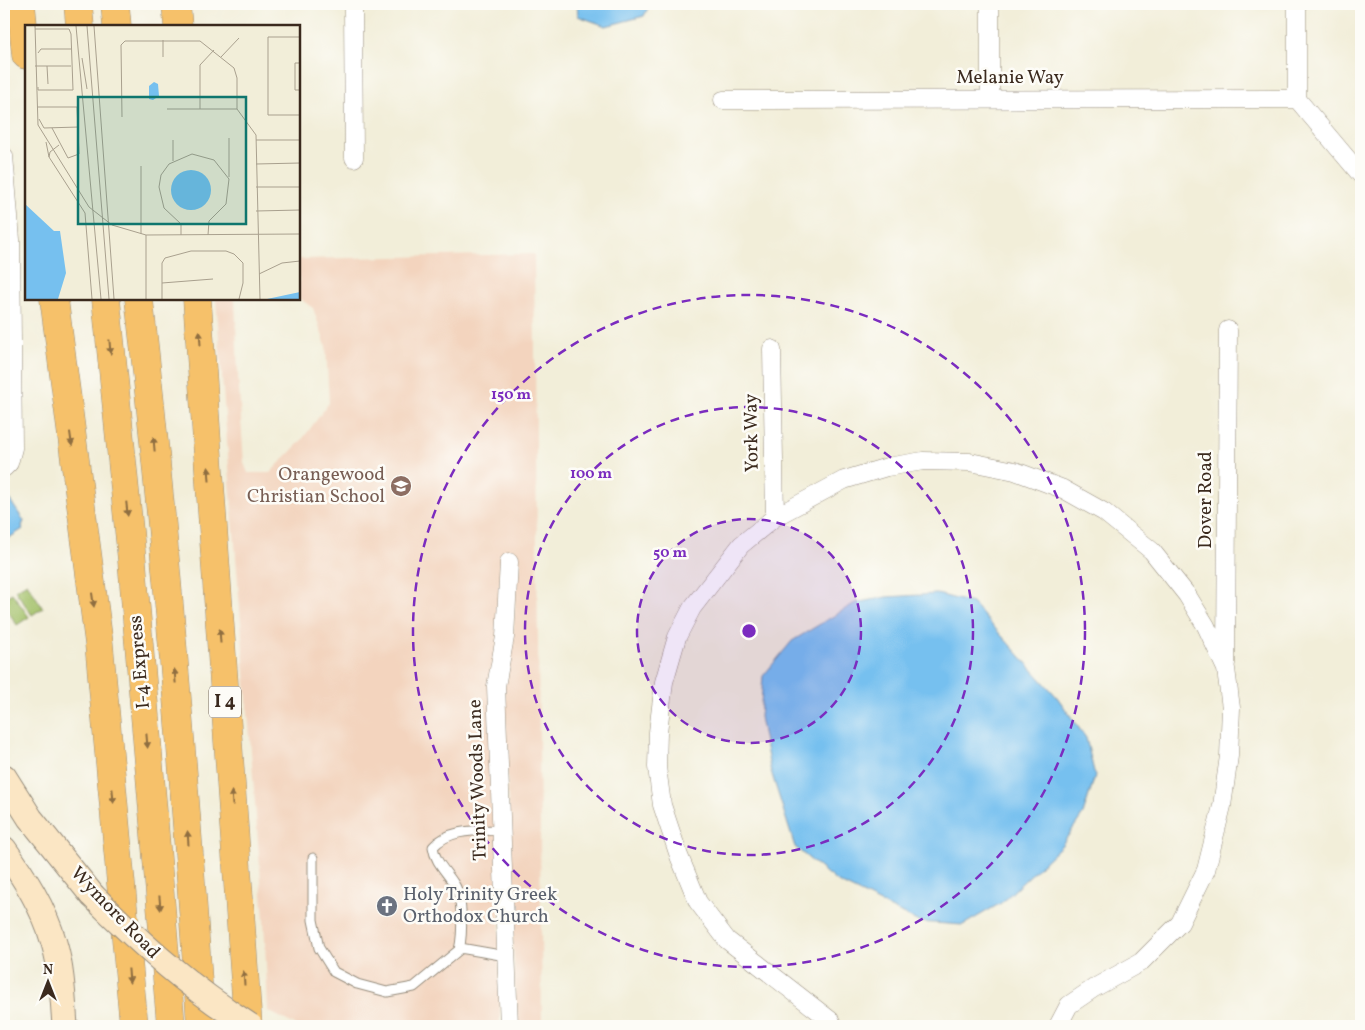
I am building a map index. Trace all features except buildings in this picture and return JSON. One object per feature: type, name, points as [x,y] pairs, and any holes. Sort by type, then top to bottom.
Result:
[{"type":"highway","points":[[22,4],[25,42]]},
{"type":"highway","points":[[78,4],[80,25]]},
{"type":"highway","points":[[115,4],[117,25]]},
{"type":"highway","points":[[176,4],[178,25]]},
{"type":"highway","points":[[54,300],[99,644],[134,1026]]},
{"type":"highway","name":"I-4 Express","points":[[106,300],[132,561],[170,1026]]},
{"type":"highway","name":"I-4 Express","points":[[139,300],[150,395],[179,726],[201,1026]]},
{"type":"highway","name":"I 4","points":[[197,300],[249,1026]]},
{"type":"main road","name":"Wymore Road","points":[[4,777],[30,818],[92,895],[178,976],[249,1026]]},
{"type":"main road","points":[[4,849],[33,892],[54,942],[61,974],[65,1026]]},
{"type":"street","points":[[353,4],[354,158]]},
{"type":"street","points":[[990,4],[990,99]]},
{"type":"street","points":[[1297,4],[1297,99],[1361,175]]},
{"type":"street","name":"Melanie Way","points":[[723,100],[1297,99]]},
{"type":"street","points":[[4,156],[13,448],[9,463],[4,468]]},
{"type":"street","name":"Dover Road","points":[[1226,669],[1228,330]]},
{"type":"street","name":"York Way","points":[[772,349],[774,517]]},
{"type":"street","points":[[833,1026],[830,1020],[727,940],[698,902],[679,856],[662,805],[657,767],[658,732],[664,682],[677,637],[692,608],[741,545],[774,517],[844,480],[887,467],[923,461],[970,462],[1015,470],[1063,489],[1104,512],[1152,551],[1187,595],[1206,626],[1226,669],[1231,708],[1229,756],[1222,806],[1206,870],[1180,923],[1141,962],[1094,988],[1069,1005],[1058,1026]]},
{"type":"street","name":"Trinity Woods Lane","points":[[509,562],[505,637],[496,686],[509,1026]]},
{"type":"lane","points":[[313,858],[313,920],[319,948],[334,972],[357,984],[387,992],[414,987],[460,948],[462,922],[456,886],[434,857],[433,847],[440,839],[458,832],[502,830]]},
{"type":"lane","points":[[460,948],[506,956]]},
{"type":"shaded area","points":[[534,254],[542,1026],[516,1026],[504,687],[513,638],[517,555],[503,553],[498,636],[500,1026],[297,1026],[268,1011],[264,919],[216,300],[235,300],[244,463],[248,473],[270,473],[301,441],[329,403],[326,346],[313,308],[300,299],[300,259]]},
{"type":"green space","points":[[27,583],[43,608],[32,615],[15,590]]},
{"type":"green space","points":[[12,593],[29,617],[17,625],[4,605],[4,598]]},
{"type":"water","points":[[577,4],[650,4],[644,16],[606,26],[578,16]]},
{"type":"water","points":[[7,496],[24,521],[23,529],[4,541],[4,498]]},
{"type":"water","points":[[937,594],[972,603],[1057,697],[1086,738],[1095,776],[1083,814],[1061,846],[1001,903],[963,925],[919,922],[836,881],[795,847],[770,768],[760,717],[763,676],[792,641],[855,603],[886,597]]},
{"type":"place","name":"Orangewood Christian School","points":[[401,486]]},
{"type":"place","name":"Holy Trinity Greek Orthodox Church","points":[[387,906]]}]
